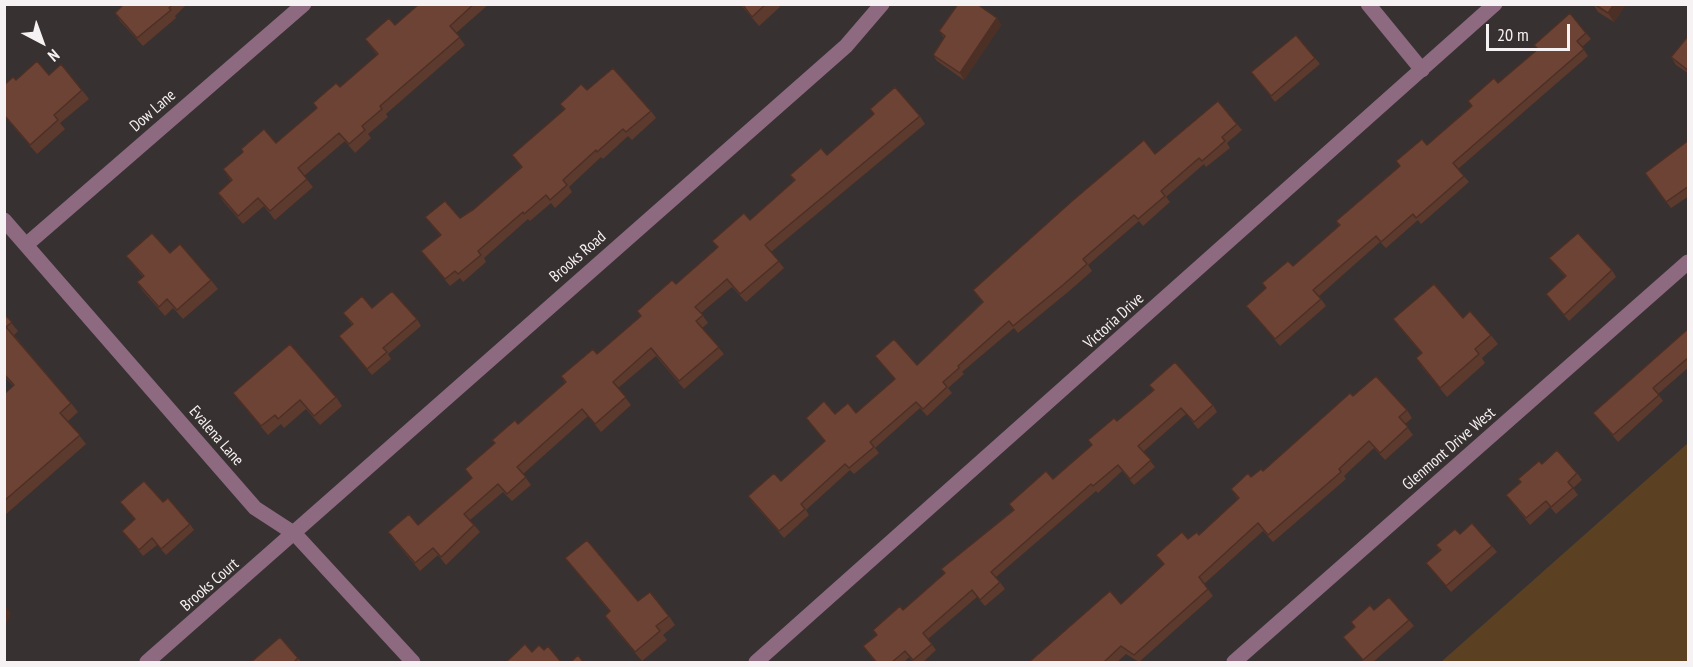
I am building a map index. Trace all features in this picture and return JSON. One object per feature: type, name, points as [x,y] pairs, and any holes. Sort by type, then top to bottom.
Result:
[{"type":"street","name":"Dow Lane","points":[[26,245],[304,4]]},
{"type":"street","name":"Brooks Road","points":[[295,534],[846,46],[882,4]]},
{"type":"street","points":[[1368,4],[1422,70]]},
{"type":"street","name":"Victoria Drive","points":[[756,663],[1422,70],[1489,7]]},
{"type":"street","name":"Evalena Lane","points":[[4,220],[255,508],[295,534],[413,663]]},
{"type":"street","name":"Glenmont Drive West","points":[[1234,663],[1689,262]]},
{"type":"street","name":"Brooks Court","points":[[147,663],[295,534]]},
{"type":"shaded area","points":[[1688,443],[1688,662],[1441,662]]},
{"type":"building","points":[[124,4],[173,4],[169,8],[171,10],[137,38],[115,13]]},
{"type":"building","points":[[419,4],[474,4],[450,26],[460,37],[380,106],[382,109],[362,126],[365,130],[349,144],[339,133],[298,168],[307,179],[270,211],[258,198],[238,216],[218,193],[232,180],[223,169],[264,129],[276,143],[317,108],[313,103],[336,83],[340,87],[378,54],[365,39],[389,18],[395,25]]},
{"type":"building","points":[[742,4],[766,4],[752,17]]},
{"type":"building","points":[[958,4],[977,4],[997,18],[960,73],[933,55],[945,36],[939,31]]},
{"type":"building","points":[[1594,4],[1614,4],[1608,13]]},
{"type":"building","points":[[1570,13],[1586,33],[1577,41],[1584,49],[1453,163],[1464,176],[1416,218],[1413,214],[1381,242],[1376,236],[1313,290],[1321,299],[1275,339],[1246,306],[1266,288],[1262,283],[1288,261],[1293,266],[1340,225],[1336,221],[1400,166],[1396,161],[1422,139],[1427,145],[1472,106],[1468,101],[1494,78],[1498,83],[1538,49],[1534,45]]},
{"type":"building","points":[[1296,35],[1315,58],[1271,96],[1251,72]]},
{"type":"building","points":[[1689,35],[1689,71],[1671,57]]},
{"type":"building","points":[[37,61],[49,75],[61,64],[82,90],[54,115],[58,120],[30,145],[4,115],[4,85],[13,77],[16,80]]},
{"type":"building","points":[[613,68],[651,111],[626,132],[623,129],[597,152],[596,150],[563,180],[567,185],[550,200],[546,195],[524,214],[523,212],[478,251],[481,255],[458,274],[455,271],[445,279],[421,251],[441,235],[425,217],[445,201],[460,218],[474,209],[522,167],[512,155],[565,109],[560,104],[581,84],[587,90]]},
{"type":"building","points":[[895,87],[920,116],[765,245],[779,261],[740,294],[727,279],[695,307],[703,315],[696,321],[719,347],[679,381],[651,348],[613,382],[626,397],[595,424],[582,409],[517,467],[526,477],[507,494],[498,484],[464,514],[474,525],[441,557],[433,548],[415,563],[388,532],[409,514],[418,525],[472,478],[465,469],[495,443],[492,440],[515,420],[518,424],[566,382],[561,376],[593,349],[597,354],[641,316],[637,311],[672,280],[676,284],[718,247],[712,241],[744,213],[750,220],[795,180],[790,175],[821,148],[827,155],[874,114],[870,109]]},
{"type":"building","points":[[1218,101],[1237,124],[1222,137],[1225,141],[1202,161],[1199,158],[1161,191],[1165,196],[1138,219],[1134,215],[1083,259],[1087,264],[1063,285],[1013,326],[1009,321],[958,366],[959,368],[943,382],[947,387],[923,409],[916,402],[870,442],[874,447],[849,468],[845,464],[801,504],[805,509],[779,531],[748,496],[774,473],[781,481],[825,441],[806,418],[824,401],[835,414],[848,403],[856,413],[895,379],[875,356],[894,339],[917,365],[983,302],[973,290],[1072,201],[1144,140],[1155,154]]},
{"type":"building","points":[[1689,140],[1689,186],[1666,202],[1645,173]]},
{"type":"building","points":[[152,233],[170,253],[180,244],[211,280],[177,310],[167,299],[159,307],[137,282],[144,276],[126,256]]},
{"type":"building","points":[[1578,233],[1612,270],[1564,315],[1546,294],[1566,276],[1549,258]]},
{"type":"building","points":[[1434,284],[1463,318],[1470,311],[1491,335],[1475,349],[1479,354],[1440,388],[1416,358],[1422,353],[1393,319]]},
{"type":"building","points":[[392,291],[417,319],[383,348],[387,352],[367,369],[339,336],[353,324],[343,313],[362,296],[372,308]]},
{"type":"building","points":[[4,314],[12,322],[6,327],[71,403],[60,413],[80,435],[4,501],[4,394],[14,385],[4,374]]},
{"type":"building","points":[[1689,328],[1689,357],[1653,388],[1659,395],[1613,435],[1593,413]]},
{"type":"building","points":[[290,344],[336,397],[314,416],[300,400],[278,419],[275,415],[261,426],[233,393]]},
{"type":"building","points":[[1175,362],[1213,405],[1194,422],[1181,408],[1138,446],[1151,460],[1130,479],[1118,465],[1093,486],[1091,484],[991,572],[1000,582],[980,600],[972,590],[923,633],[932,644],[913,660],[905,651],[891,663],[877,663],[863,646],[877,635],[873,630],[900,606],[903,610],[945,573],[941,569],[1014,510],[1009,504],[1046,471],[1053,479],[1092,445],[1088,440],[1114,418],[1117,421],[1154,390],[1149,385]]},
{"type":"building","points":[[1376,376],[1407,410],[1399,417],[1408,427],[1380,453],[1369,441],[1339,469],[1341,472],[1268,535],[1258,523],[1199,577],[1208,589],[1134,655],[1121,646],[1103,663],[1028,663],[1110,591],[1121,604],[1164,564],[1156,555],[1182,532],[1188,539],[1197,532],[1199,535],[1239,498],[1231,489],[1248,473],[1251,477],[1261,469],[1263,471],[1350,393],[1353,396]]},
{"type":"building","points":[[1557,450],[1577,473],[1568,482],[1573,488],[1551,507],[1546,501],[1526,518],[1506,495],[1521,482],[1518,479],[1539,461],[1542,464]]},
{"type":"building","points":[[144,481],[163,502],[168,498],[190,524],[161,549],[152,538],[139,550],[122,531],[135,519],[120,502]]},
{"type":"building","points":[[1472,523],[1492,546],[1446,586],[1426,563],[1441,550],[1436,545],[1455,529],[1460,534]]},
{"type":"building","points":[[587,540],[638,601],[650,592],[669,616],[656,626],[660,631],[635,652],[605,616],[610,611],[565,558]]},
{"type":"building","points":[[1389,597],[1409,620],[1363,660],[1343,637],[1355,627],[1351,622],[1370,605],[1374,610]]},
{"type":"building","points":[[280,637],[298,658],[293,663],[250,663]]},
{"type":"building","points":[[525,644],[532,652],[539,645],[544,650],[548,646],[562,663],[505,663]]},
{"type":"building","points":[[578,655],[584,663],[570,663]]}]
